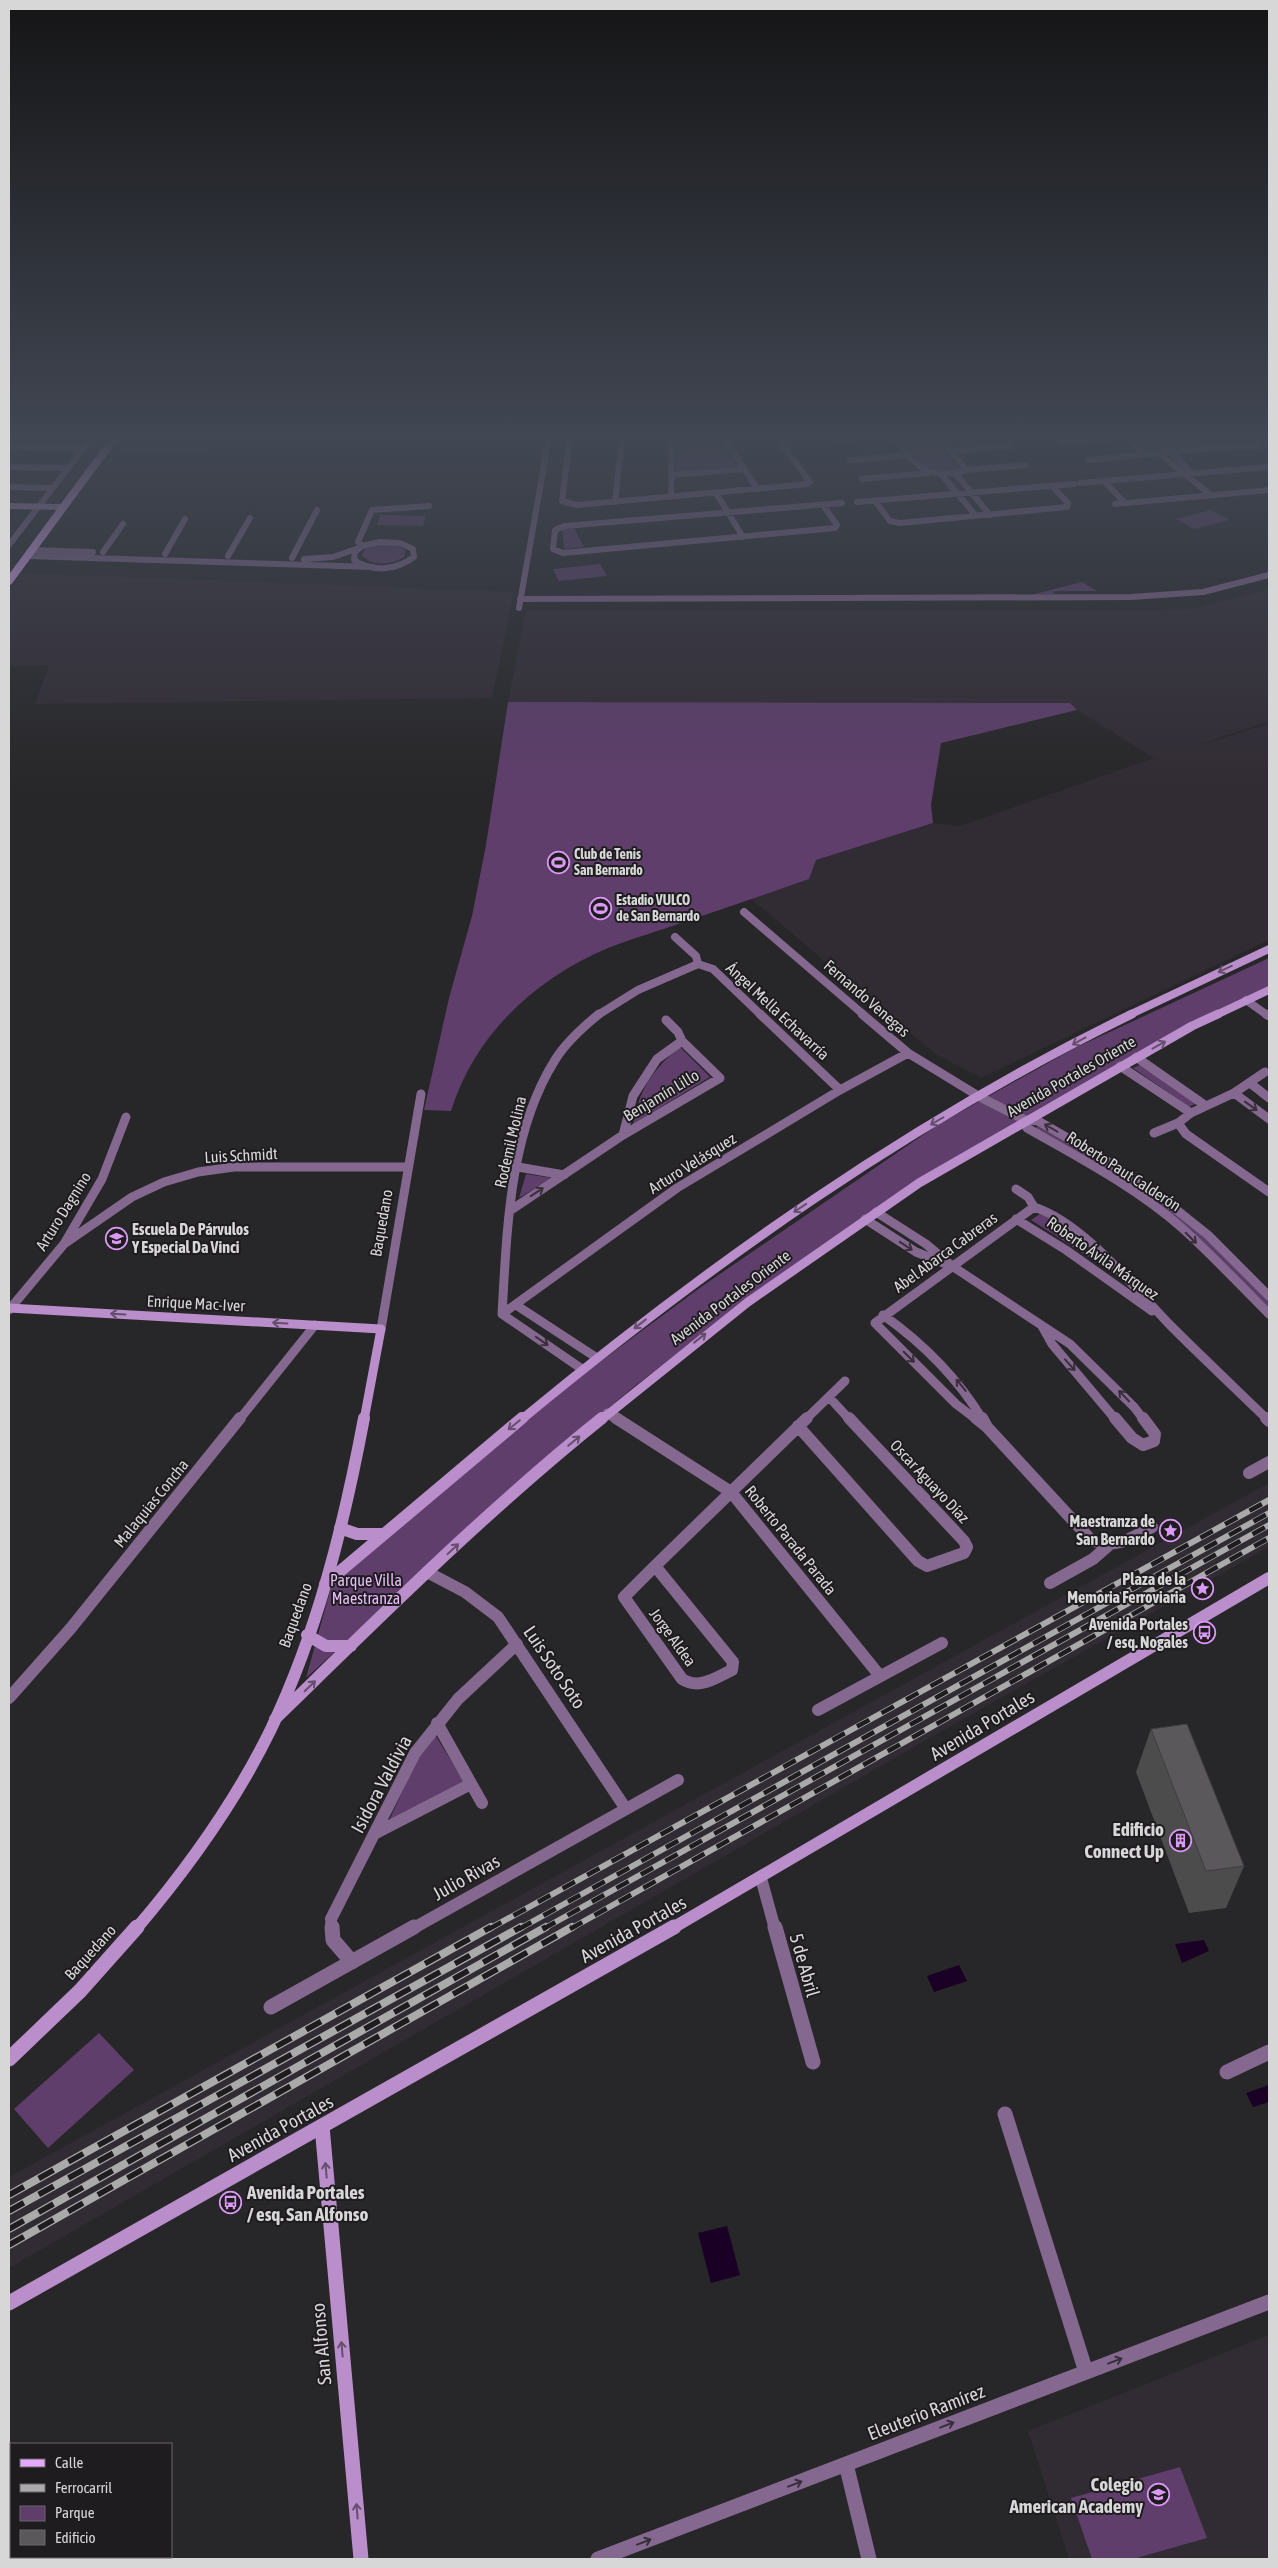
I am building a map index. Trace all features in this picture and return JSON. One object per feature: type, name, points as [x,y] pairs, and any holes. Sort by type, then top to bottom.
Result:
[{"type":"main road","points":[[9,581],[26,557]]},
{"type":"street","points":[[140,557],[372,567],[402,565],[412,557]]},
{"type":"street","points":[[255,557],[331,557]]},
{"type":"street","points":[[353,557],[354,560],[372,567]]},
{"type":"street","points":[[519,608],[528,557]]},
{"type":"street","points":[[520,600],[1131,597],[1203,592],[1269,575]]},
{"type":"street","name":"Fernando Venegas","points":[[744,912],[908,1053],[980,1096]]},
{"type":"street","name":"Ángel Mella Echavarría","points":[[675,937],[696,956],[698,964],[712,969],[840,1090]]},
{"type":"street","name":"Avenida Portales Oriente","points":[[325,1584],[582,1368],[718,1265],[876,1156],[1109,1024],[1269,949]]},
{"type":"street","name":"Rodemil Molina","points":[[502,1314],[506,1245],[518,1167],[533,1103],[539,1088],[567,1044],[594,1019],[625,997],[660,978],[698,964]]},
{"type":"street","name":"Avenida Portales Oriente","points":[[275,1720],[427,1572],[549,1461],[748,1302],[919,1183],[1136,1057],[1269,990]]},
{"type":"street","points":[[1246,1000],[1269,1016]]},
{"type":"street","name":"Benjamín Lillo","points":[[511,1210],[624,1135],[720,1078],[682,1041],[678,1032],[666,1020]]},
{"type":"street","name":"Benjamín Lillo","points":[[624,1135],[633,1096],[657,1059],[682,1041]]},
{"type":"street","name":"Arturo Velásquez","points":[[502,1314],[677,1188],[840,1090],[908,1053]]},
{"type":"street","points":[[1136,1057],[1206,1106]]},
{"type":"street","points":[[1120,1066],[1191,1113]]},
{"type":"street","points":[[1154,1134],[1178,1123],[1191,1113],[1234,1093],[1265,1072]]},
{"type":"street","points":[[1250,1083],[1269,1098]]},
{"type":"street","points":[[1234,1093],[1269,1119]]},
{"type":"street","name":"Baquedano","points":[[9,2059],[79,1991],[121,1944],[182,1870],[222,1814],[275,1720],[325,1584],[340,1528],[381,1329],[421,1094]]},
{"type":"street","name":"Roberto Paut Calderón","points":[[980,1096],[1025,1120],[1038,1121],[1118,1168],[1166,1201],[1206,1233],[1269,1296]]},
{"type":"street","name":"Arturo Dagnino","points":[[9,1309],[64,1244],[102,1179],[126,1117]]},
{"type":"street","name":"Roberto Paut Calderón","points":[[1025,1120],[1027,1128],[1078,1157],[1138,1196],[1180,1227],[1269,1314]]},
{"type":"street","points":[[1178,1123],[1186,1134],[1267,1191]]},
{"type":"street","name":"Luis Schmidt","points":[[64,1244],[132,1197],[164,1182],[198,1172],[234,1167],[408,1167]]},
{"type":"street","points":[[518,1167],[564,1175]]},
{"type":"street","name":"Roberto Ávila Márquez","points":[[1016,1189],[1028,1197],[1034,1207],[1050,1212],[1092,1244],[1126,1276],[1171,1326],[1269,1421]]},
{"type":"street","name":"Abel Abarca Cabreras","points":[[879,1319],[1016,1218],[1034,1207]]},
{"type":"street","points":[[876,1212],[926,1244],[952,1266],[1070,1344],[1128,1400],[1155,1434],[1154,1441],[1143,1445],[1132,1438],[1052,1344],[1042,1326]]},
{"type":"street","name":"Roberto Ávila Márquez","points":[[1016,1218],[1066,1250],[1171,1326]]},
{"type":"street","points":[[865,1219],[916,1252],[952,1266]]},
{"type":"street","points":[[516,1305],[597,1358]]},
{"type":"street","name":"Enrique Mac-Iver","points":[[9,1309],[381,1329]]},
{"type":"street","points":[[502,1314],[582,1368]]},
{"type":"street","points":[[879,1319],[956,1404],[986,1427],[1091,1540],[1108,1546]]},
{"type":"street","points":[[879,1319],[907,1332],[940,1362],[966,1392],[986,1427]]},
{"type":"street","name":"Malaquias Concha","points":[[9,1698],[71,1628],[315,1325]]},
{"type":"street","name":"Jorge Aldea","points":[[655,1566],[733,1662],[732,1670],[702,1684],[691,1685],[682,1679],[624,1597],[655,1566],[798,1426],[845,1381]]},
{"type":"street","name":"Oscar Aguayo Díaz","points":[[798,1426],[918,1561],[927,1566],[964,1553],[967,1547],[964,1541],[828,1397]]},
{"type":"street","name":"Roberto Parada Parada","points":[[607,1413],[731,1492],[880,1676]]},
{"type":"street","points":[[1249,1473],[1269,1462]]},
{"type":"street","points":[[1050,1583],[1093,1558],[1108,1546],[1123,1543],[1152,1527]]},
{"type":"street","points":[[340,1528],[357,1534],[385,1534]]},
{"type":"street","name":"Luis Soto Soto","points":[[427,1572],[475,1596],[498,1617],[626,1809]]},
{"type":"street","name":"Avenida Portales","points":[[9,2303],[761,1878],[1269,1578]]},
{"type":"street","points":[[307,1635],[326,1646],[351,1646]]},
{"type":"street","points":[[818,1710],[942,1643]]},
{"type":"street","name":"Isidora Valdivia","points":[[352,1962],[333,1940],[331,1919],[376,1833],[415,1752],[458,1699],[517,1644]]},
{"type":"street","points":[[437,1723],[482,1803]]},
{"type":"street","name":"Julio Rivas","points":[[272,2007],[678,1780]]},
{"type":"street","points":[[376,1833],[471,1784]]},
{"type":"street","name":"5 de Abril","points":[[761,1878],[813,2062]]},
{"type":"street","points":[[1227,2072],[1269,2052]]},
{"type":"street","points":[[1005,2114],[1086,2372]]},
{"type":"street","name":"San Alfonso","points":[[322,2126],[361,2559]]},
{"type":"street","name":"Eleuterio Ramírez","points":[[598,2559],[1269,2302]]},
{"type":"street","points":[[846,2464],[869,2559]]},
{"type":"shaded area","points":[[21,573],[514,592],[492,698],[35,704],[49,665],[9,666],[9,590]]},
{"type":"shaded area","points":[[1269,589],[1269,721],[1186,749],[1269,724],[1269,940],[981,1078],[935,1054],[751,899],[809,879],[815,860],[933,823],[960,826],[1154,758],[1077,710],[1070,703],[508,702],[526,611],[1153,611],[1198,608]]},
{"type":"shaded area","points":[[1269,1483],[1269,1547],[935,1735],[9,2268],[9,2177]]},
{"type":"shaded area","points":[[1204,1940],[1209,1951],[1182,1963],[1175,1944]]},
{"type":"shaded area","points":[[959,1965],[967,1981],[934,1992],[927,1976]]},
{"type":"shaded area","points":[[1269,2085],[1269,2102],[1253,2107],[1246,2093]]},
{"type":"shaded area","points":[[727,2226],[740,2275],[711,2283],[698,2233]]},
{"type":"shaded area","name":"Colegio American Academy","points":[[1269,2335],[1269,2559],[1069,2559],[1028,2431]]},
{"type":"green space","points":[[364,557],[404,557],[389,563],[377,563]]},
{"type":"green space","points":[[600,564],[607,576],[559,581],[553,569]]},
{"type":"green space","points":[[1082,582],[1097,591],[1058,591],[1053,592],[1054,594],[1031,595]]},
{"type":"green space","name":"Estadio VULCO de San Bernardo","points":[[508,702],[1070,703],[1077,710],[941,743],[931,805],[933,823],[816,860],[809,879],[617,944],[581,961],[556,976],[511,1012],[492,1034],[475,1057],[451,1111],[424,1110],[449,998],[472,916],[486,845]]},
{"type":"green space","name":"Parque Villa Maestranza","points":[[1269,958],[1269,986],[1180,1029],[1031,1113],[909,1185],[771,1281],[635,1386],[544,1461],[306,1678],[332,1584],[502,1440],[593,1367],[701,1287],[939,1124],[1073,1049]]},
{"type":"green space","points":[[680,1047],[710,1077],[633,1124],[643,1090],[655,1072]]},
{"type":"green space","points":[[1140,1065],[1197,1103],[1189,1107],[1133,1068]]},
{"type":"green space","points":[[1037,1126],[1138,1185],[1168,1207],[1213,1245],[1269,1300],[1269,1308],[1181,1222],[1035,1129]]},
{"type":"green space","points":[[526,1174],[552,1178],[519,1198]]},
{"type":"green space","points":[[1044,1211],[1140,1290],[1031,1220]]},
{"type":"green space","points":[[434,1733],[464,1782],[388,1823],[416,1761]]},
{"type":"green space","points":[[99,2033],[134,2070],[48,2148],[14,2109]]},
{"type":"green space","points":[[1180,2467],[1207,2538],[1133,2559],[1092,2559],[1071,2498]]},
{"type":"building","points":[[1187,1724],[1244,1866],[1206,1871],[1151,1729]]},
{"type":"railway","points":[[489,1929],[1269,1500]]},
{"type":"railway","points":[[519,1929],[1269,1513]]},
{"type":"railway","points":[[543,1929],[1269,1525]]},
{"type":"railway","points":[[570,1929],[1269,1538]]},
{"type":"railway","points":[[9,2195],[491,1927]]},
{"type":"railway","points":[[9,2211],[521,1927]]},
{"type":"railway","points":[[9,2229],[546,1927]]},
{"type":"railway","points":[[9,2245],[572,1927]]},
{"type":"place","name":"Club de Tenis San Bernardo","points":[[558,862]]},
{"type":"place","name":"Estadio VULCO de San Bernardo","points":[[600,908]]},
{"type":"place","name":"Escuela De Párvulos Y Especial Da Vinci","points":[[116,1238]]},
{"type":"place","name":"Maestranza de San Bernardo","points":[[1171,1530]]},
{"type":"place","name":"Plaza de la Memoria Ferroviaria","points":[[1202,1588]]},
{"type":"place","name":"Avenida Portales / esq. Nogales","points":[[1204,1633]]},
{"type":"place","name":"Edificio Connect Up","points":[[1180,1840]]},
{"type":"place","name":"Avenida Portales / esq. San Alfonso","points":[[231,2203]]},
{"type":"place","name":"Colegio American Academy","points":[[1159,2495]]}]
